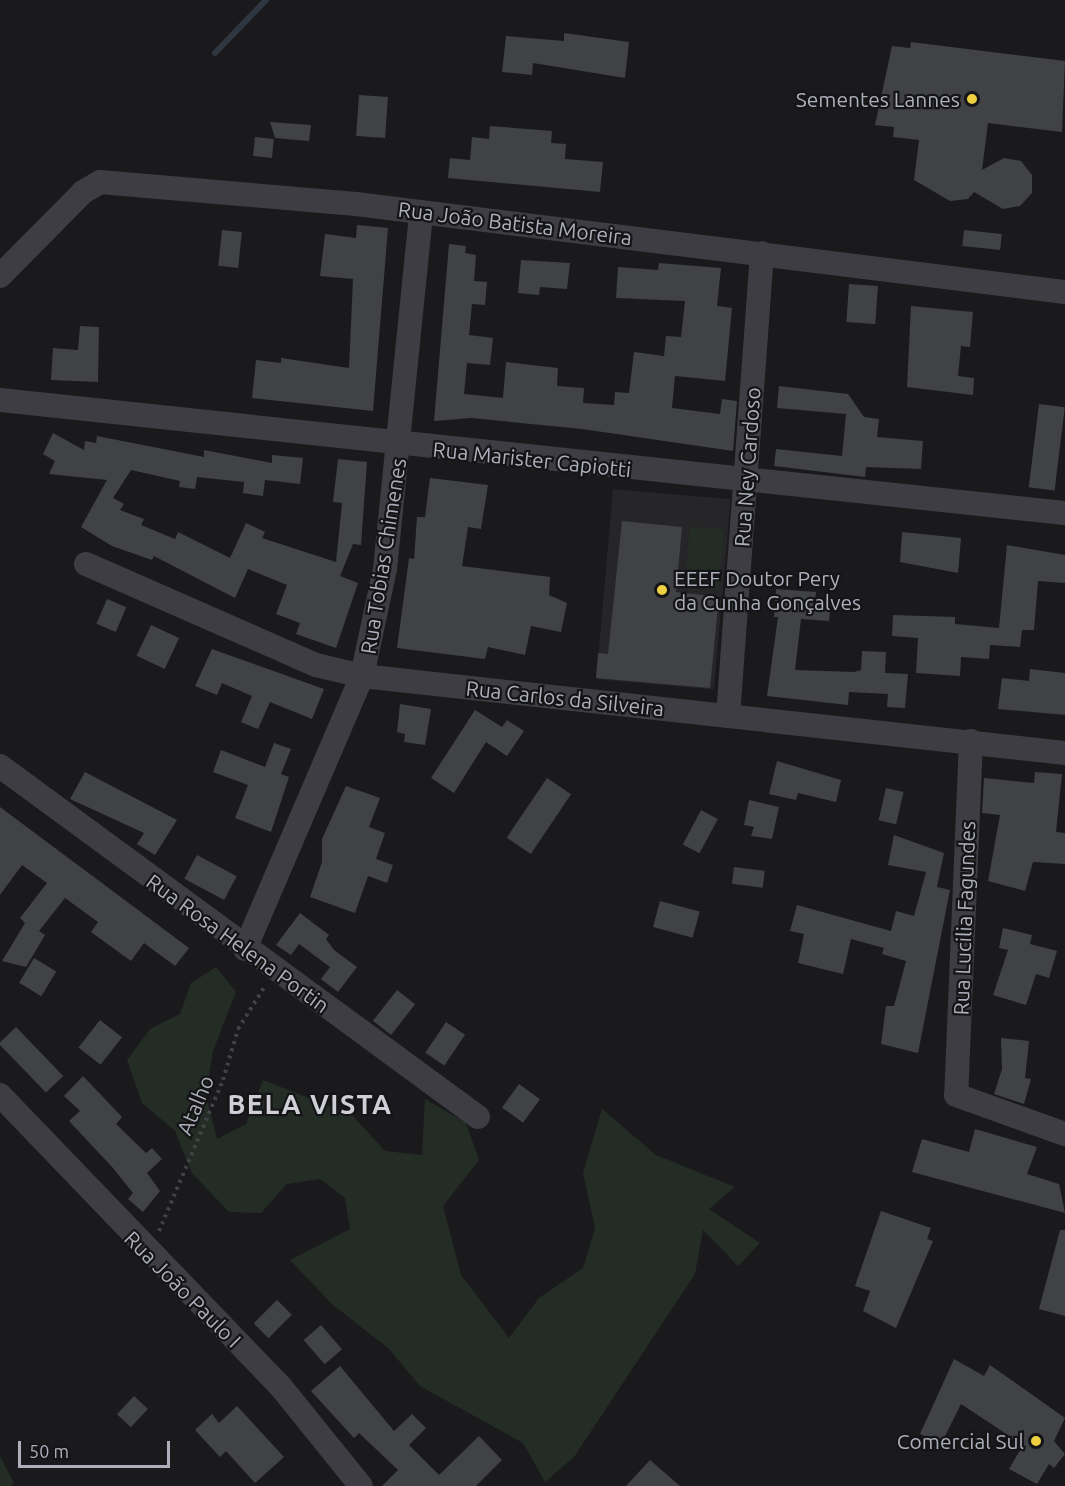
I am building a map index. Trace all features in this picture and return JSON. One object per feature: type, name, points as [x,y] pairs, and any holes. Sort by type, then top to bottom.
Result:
[{"type":"street","name":"Rua João Batista Moreira","points":[[0,276],[82,192],[100,182],[222,189],[762,253],[1065,292]]},
{"type":"street","name":"Rua Tobias Chimenes","points":[[245,949],[362,676],[385,569],[401,446],[421,212]]},
{"type":"street","name":"Rua Ney Cardoso","points":[[728,716],[747,482],[762,253]]},
{"type":"street","name":"Rua Marister Capiotti","points":[[0,400],[401,446],[1065,513]]},
{"type":"street","name":"Rua Carlos da Silveira","points":[[86,564],[316,664],[362,676],[1065,753]]},
{"type":"street","name":"Rua Lucilia Fagundes","points":[[971,741],[956,1095],[1065,1134]]},
{"type":"street","name":"Rua Rosa Helena Portin","points":[[0,766],[245,949],[478,1117]]},
{"type":"street","name":"Rua João Paulo I","points":[[0,1095],[149,1256],[280,1387],[361,1486]]},
{"type":"path","name":"Atalho","points":[[149,1256],[176,1183],[223,1080],[238,1029],[261,997],[271,968]]},
{"type":"shaded area","name":"EEEF Doutor Pery da Cunha Gonçalves","points":[[613,489],[731,499],[714,690],[596,679]]},
{"type":"shaded area","points":[[690,526],[724,529],[719,590],[685,587]]},
{"type":"shaded area","points":[[216,967],[236,992],[213,1051],[206,1095],[217,1139],[246,1124],[263,1080],[352,1115],[385,1151],[422,1155],[425,1099],[466,1123],[479,1160],[443,1206],[461,1275],[509,1338],[539,1298],[583,1268],[595,1228],[583,1173],[602,1109],[656,1155],[735,1187],[709,1209],[760,1243],[738,1266],[703,1230],[695,1274],[574,1457],[545,1482],[523,1443],[420,1386],[389,1349],[332,1304],[290,1260],[350,1229],[345,1198],[320,1179],[287,1184],[261,1213],[229,1212],[192,1173],[175,1131],[142,1103],[127,1060],[150,1029],[180,1014],[191,983]]},
{"type":"shaded area","points":[[0,1456],[14,1483],[11,1486],[0,1486]]},
{"type":"building","points":[[564,33],[629,42],[625,78],[533,63],[532,75],[502,72],[506,36],[564,41]]},
{"type":"building","name":"Sementes Lannes","points":[[911,42],[1065,61],[1062,132],[988,123],[982,170],[1004,158],[1021,161],[1032,175],[1032,193],[1020,206],[1003,209],[974,192],[968,199],[950,201],[914,180],[919,140],[893,137],[894,127],[875,125],[892,46],[910,48]]},
{"type":"building","points":[[359,95],[388,97],[385,138],[356,136]]},
{"type":"building","points":[[270,122],[311,125],[309,141],[275,138]]},
{"type":"building","points":[[490,126],[552,131],[551,143],[566,144],[565,159],[603,162],[600,192],[448,178],[450,158],[470,160],[472,137],[489,139]]},
{"type":"building","points":[[255,137],[274,139],[272,158],[253,156]]},
{"type":"building","points":[[357,225],[388,228],[373,411],[252,398],[256,360],[281,363],[281,358],[349,368],[353,279],[320,276],[325,234],[356,238]]},
{"type":"building","points":[[222,230],[242,232],[238,268],[218,266]]},
{"type":"building","points":[[964,230],[1002,234],[1000,250],[962,246]]},
{"type":"building","points":[[449,244],[466,246],[465,253],[476,255],[474,281],[487,282],[485,305],[472,304],[469,335],[493,338],[490,365],[467,363],[464,394],[503,398],[506,362],[558,368],[557,386],[584,388],[583,403],[614,405],[615,392],[629,393],[634,352],[664,356],[666,336],[681,337],[685,301],[616,298],[618,267],[658,270],[659,263],[721,268],[717,306],[732,308],[725,381],[675,376],[672,408],[720,414],[722,399],[737,401],[733,451],[582,429],[471,418],[434,421]]},
{"type":"building","points":[[521,260],[570,263],[567,289],[540,287],[539,295],[518,293]]},
{"type":"building","points":[[849,284],[878,286],[875,324],[846,322]]},
{"type":"building","points":[[911,306],[973,312],[970,347],[961,346],[958,376],[974,378],[973,395],[907,387]]},
{"type":"building","points":[[80,326],[99,327],[98,382],[51,380],[53,348],[78,350]]},
{"type":"building","points":[[779,386],[848,394],[864,417],[879,419],[877,437],[923,441],[921,469],[866,467],[865,477],[774,466],[776,449],[842,456],[846,414],[777,408]]},
{"type":"building","points":[[1039,404],[1065,407],[1055,491],[1029,487]]},
{"type":"building","points":[[53,433],[84,450],[85,441],[96,443],[97,436],[204,457],[204,450],[272,463],[272,455],[303,458],[300,484],[265,480],[263,496],[243,493],[244,482],[197,477],[195,489],[179,487],[180,481],[131,470],[113,498],[124,504],[120,510],[144,519],[141,525],[175,539],[178,532],[230,558],[246,523],[265,532],[262,538],[336,562],[342,503],[333,502],[338,459],[367,462],[361,545],[353,544],[340,576],[358,583],[336,648],[296,634],[300,623],[276,614],[287,585],[248,569],[235,598],[154,556],[152,560],[112,546],[81,527],[107,480],[49,474],[55,461],[43,454]]},
{"type":"building","points":[[430,478],[488,485],[481,529],[468,527],[462,566],[550,577],[549,595],[567,603],[561,632],[531,626],[525,655],[488,647],[485,659],[397,648],[409,558],[414,559],[417,517],[425,517]]},
{"type":"building","name":"EEEF Doutor Pery da Cunha Gonçalves","points":[[622,521],[682,527],[676,592],[719,597],[710,688],[596,678],[598,653],[608,654]]},
{"type":"building","points":[[902,532],[961,538],[958,573],[900,562]]},
{"type":"building","points":[[1007,545],[1065,555],[1065,583],[1038,581],[1034,630],[1022,630],[1020,647],[990,645],[989,659],[961,657],[960,676],[916,673],[918,638],[892,636],[893,615],[955,617],[955,624],[999,628]]},
{"type":"building","points":[[776,589],[816,592],[815,601],[831,602],[829,621],[801,619],[795,670],[854,672],[861,670],[862,651],[886,652],[885,673],[908,674],[905,708],[887,707],[888,694],[849,692],[848,705],[767,696],[778,617],[774,617]]},
{"type":"building","points":[[107,599],[126,607],[116,632],[96,624]]},
{"type":"building","points":[[151,625],[179,638],[165,669],[137,656]]},
{"type":"building","points":[[212,649],[324,689],[312,719],[270,702],[258,729],[241,722],[252,696],[222,683],[217,695],[195,686]]},
{"type":"building","points":[[1030,669],[1065,673],[1065,715],[998,709],[1002,678],[1029,681]]},
{"type":"building","points":[[400,704],[431,709],[425,745],[404,742],[405,734],[397,732]]},
{"type":"building","points":[[475,710],[502,727],[507,720],[524,731],[507,756],[486,742],[454,793],[431,778]]},
{"type":"building","points":[[274,743],[291,749],[281,774],[289,777],[271,832],[235,818],[248,785],[213,772],[221,750],[265,767]]},
{"type":"building","points":[[777,761],[841,780],[836,802],[798,793],[796,800],[769,794]]},
{"type":"building","points":[[85,772],[177,820],[155,855],[137,844],[144,833],[70,799]]},
{"type":"building","points":[[1035,772],[1062,774],[1056,832],[1065,833],[1065,864],[1033,862],[1025,891],[988,881],[1000,815],[982,813],[984,778],[1034,783]]},
{"type":"building","points":[[547,778],[571,794],[531,854],[507,838]]},
{"type":"building","points":[[346,786],[380,798],[369,827],[385,833],[376,859],[393,865],[387,883],[368,876],[355,913],[310,897],[322,862],[322,839]]},
{"type":"building","points":[[886,788],[904,792],[896,824],[879,820]]},
{"type":"building","points":[[749,800],[779,807],[772,839],[751,836],[754,827],[744,825]]},
{"type":"building","points":[[0,807],[189,948],[175,966],[144,943],[131,961],[91,932],[98,922],[65,898],[39,931],[45,935],[26,967],[2,961],[25,923],[20,918],[47,883],[22,865],[0,895]]},
{"type":"building","points":[[701,810],[718,819],[699,853],[683,844]]},
{"type":"building","points":[[894,835],[944,853],[937,887],[950,890],[918,1053],[881,1044],[886,1006],[894,1006],[906,961],[882,954],[884,948],[851,939],[843,974],[798,963],[804,934],[790,931],[797,905],[891,931],[896,911],[914,916],[926,872],[888,865]]},
{"type":"building","points":[[197,855],[237,876],[224,900],[184,879]]},
{"type":"building","points":[[734,867],[765,871],[763,888],[732,884]]},
{"type":"building","points":[[660,901],[700,912],[693,938],[653,927]]},
{"type":"building","points":[[300,913],[329,935],[326,939],[334,950],[357,967],[338,992],[321,979],[330,967],[299,944],[291,955],[276,945]]},
{"type":"building","points":[[1003,928],[1032,935],[1030,944],[1057,951],[1049,978],[1036,974],[1026,1005],[993,995],[1008,950],[999,948]]},
{"type":"building","points":[[34,958],[56,971],[41,996],[19,983]]},
{"type":"building","points":[[397,990],[415,1004],[391,1035],[373,1021]]},
{"type":"building","points":[[100,1020],[122,1037],[101,1065],[78,1048]]},
{"type":"building","points":[[446,1022],[465,1035],[444,1066],[425,1053]]},
{"type":"building","points":[[16,1027],[63,1076],[46,1093],[0,1045]]},
{"type":"building","points":[[1001,1038],[1029,1041],[1025,1078],[1031,1079],[1024,1104],[994,1094],[1002,1069]]},
{"type":"building","points":[[83,1076],[122,1117],[116,1124],[146,1153],[152,1148],[162,1159],[147,1173],[160,1191],[143,1212],[128,1199],[133,1193],[113,1168],[69,1121],[80,1111],[64,1096]]},
{"type":"building","points":[[519,1084],[540,1099],[523,1123],[502,1107]]},
{"type":"building","points":[[975,1129],[1037,1147],[1027,1174],[1059,1184],[1065,1213],[912,1172],[922,1139],[969,1152]]},
{"type":"building","points":[[881,1211],[931,1228],[927,1239],[933,1241],[896,1328],[863,1311],[870,1291],[855,1286]]},
{"type":"building","points":[[1060,1230],[1065,1230],[1065,1316],[1039,1309]]},
{"type":"building","points":[[277,1300],[292,1315],[269,1338],[254,1323]]},
{"type":"building","points":[[321,1325],[342,1349],[325,1364],[304,1340]]},
{"type":"building","points":[[954,1359],[984,1376],[990,1365],[1065,1418],[1054,1441],[1065,1454],[1054,1468],[1049,1464],[1037,1484],[1009,1469],[1023,1445],[961,1404],[941,1444],[920,1434]]},
{"type":"building","points":[[340,1366],[394,1431],[412,1414],[426,1428],[409,1445],[439,1475],[479,1436],[502,1460],[476,1486],[382,1486],[398,1470],[359,1433],[354,1438],[311,1391]]},
{"type":"building","points":[[134,1396],[148,1409],[131,1427],[117,1414]]},
{"type":"building","points":[[237,1406],[284,1457],[255,1483],[226,1451],[220,1457],[195,1430],[212,1414],[219,1423]]},
{"type":"building","points":[[650,1460],[680,1486],[626,1486]]},
{"type":"waterway","points":[[215,53],[266,0]]},
{"type":"place","name":"Sementes Lannes","points":[[972,99]]},
{"type":"place","name":"EEEF Doutor Pery da Cunha Gonçalves","points":[[662,590]]},
{"type":"place","name":"Comercial Sul","points":[[1036,1441]]},
{"type":"district","name":"BELA VISTA","points":[[310,1105]]}]
